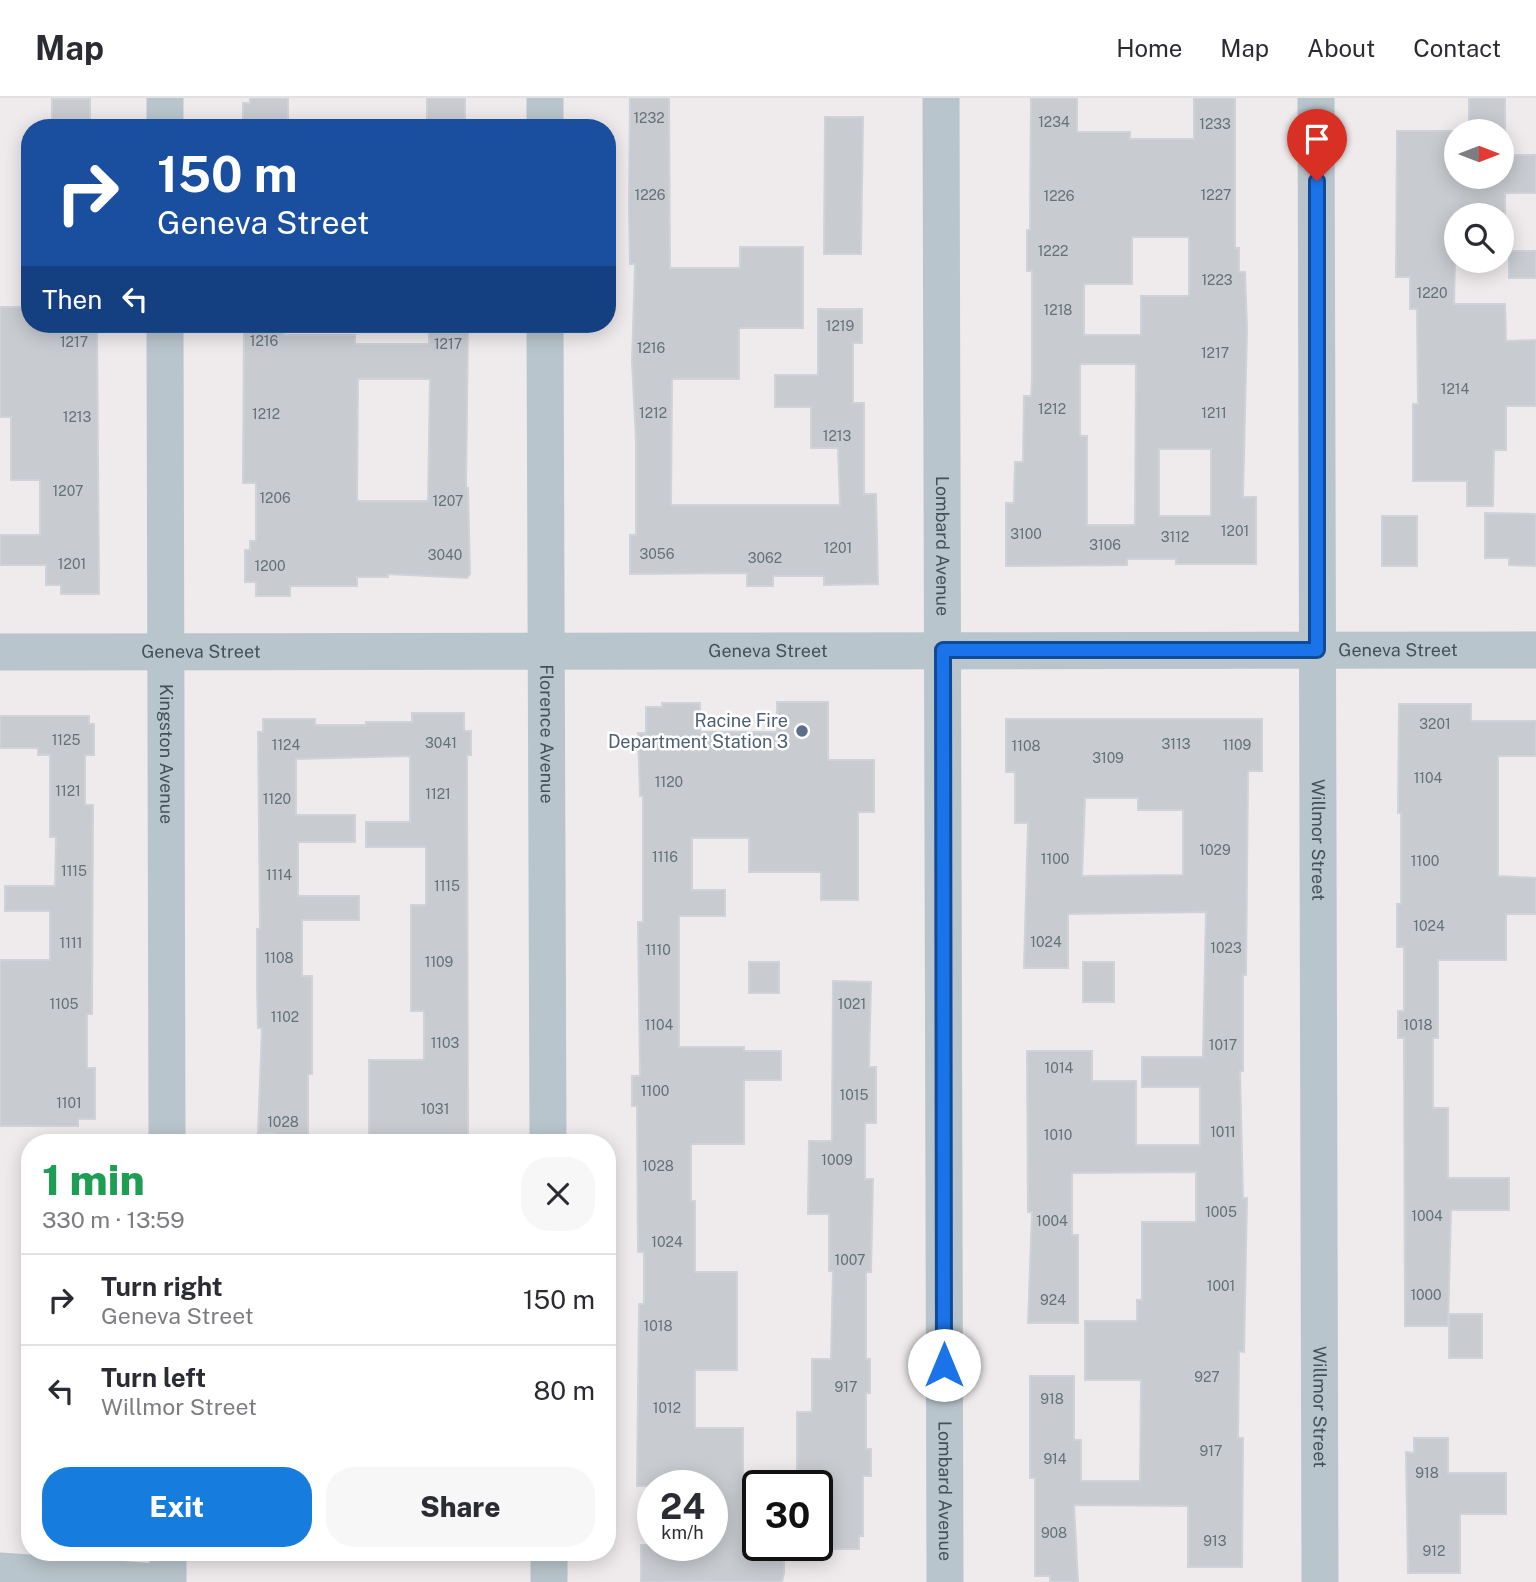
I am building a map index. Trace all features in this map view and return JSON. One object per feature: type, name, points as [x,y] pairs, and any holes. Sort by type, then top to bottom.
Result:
[{"type":"street","points":[[165,98],[165,119]]},
{"type":"street","points":[[545,98],[545,119]]},
{"type":"street","name":"Lombard Avenue","points":[[942,98],[945,1582]]},
{"type":"street","name":"Willmor Street","points":[[1316,98],[1320,1582]]},
{"type":"street","name":"Kingston Avenue","points":[[165,333],[167,1134]]},
{"type":"street","name":"Florence Avenue","points":[[545,333],[548,1134]]},
{"type":"street","name":"Geneva Street","points":[[0,652],[1536,650]]},
{"type":"street","points":[[168,1561],[168,1582]]},
{"type":"street","points":[[549,1561],[549,1582]]},
{"type":"street","points":[[0,1571],[157,1582]]},
{"type":"building","points":[[250,98],[288,98],[288,119],[243,119],[243,103],[250,103]]},
{"type":"building","points":[[427,98],[465,98],[465,119],[427,119]]},
{"type":"building","points":[[630,98],[669,98],[670,268],[740,268],[740,247],[803,247],[803,328],[739,328],[739,379],[672,379],[671,505],[840,505],[838,448],[811,448],[811,407],[775,407],[775,375],[818,375],[818,309],[862,309],[862,343],[853,343],[853,403],[864,403],[864,494],[876,494],[878,584],[824,585],[824,576],[773,576],[773,586],[747,586],[747,573],[630,574],[630,535],[636,535],[636,440],[632,362],[635,264],[630,264],[629,207]]},
{"type":"building","points":[[1031,98],[1077,98],[1077,132],[1130,132],[1130,139],[1194,139],[1194,98],[1235,98],[1235,248],[1239,248],[1239,272],[1245,272],[1247,329],[1243,497],[1256,497],[1256,564],[1176,564],[1176,559],[1127,559],[1127,565],[1006,566],[1006,503],[1014,503],[1015,462],[1023,462],[1024,396],[1031,396],[1032,271],[1027,271],[1027,230],[1030,230]],"holes":[[[1132,237],[1189,237],[1189,296],[1141,296],[1141,335],[1084,335],[1084,284],[1132,284]],[[1080,364],[1136,364],[1135,525],[1087,525],[1087,436],[1080,436]],[[1159,449],[1211,449],[1211,516],[1159,516]]]},
{"type":"building","points":[[1469,98],[1505,98],[1505,119],[1469,119]]},
{"type":"building","points":[[52,99],[90,99],[90,119],[52,119]]},
{"type":"building","points":[[825,117],[863,117],[861,254],[824,254]]},
{"type":"building","points":[[1397,131],[1444,131],[1444,189],[1514,189],[1514,155],[1536,155],[1536,193],[1505,193],[1505,203],[1444,203],[1444,273],[1455,273],[1454,304],[1505,304],[1506,341],[1536,340],[1536,406],[1506,406],[1506,450],[1494,450],[1493,506],[1467,506],[1467,481],[1413,481],[1413,404],[1418,404],[1417,309],[1410,309],[1410,277],[1396,277]]},
{"type":"building","points":[[1514,251],[1536,251],[1536,278],[1509,278],[1509,273],[1514,273]]},
{"type":"building","points":[[0,307],[21,307],[21,333],[97,333],[99,594],[61,594],[61,585],[46,585],[46,565],[0,565],[0,535],[40,535],[40,480],[11,480],[11,417],[0,417]]},
{"type":"building","points":[[244,333],[355,335],[355,344],[429,344],[429,333],[468,333],[466,488],[470,574],[467,578],[388,574],[388,577],[357,577],[357,586],[290,586],[290,596],[256,596],[256,582],[245,582],[245,550],[250,550],[250,541],[256,541],[256,483],[243,483]],"holes":[[[358,379],[430,379],[428,501],[357,501]]]},
{"type":"building","points":[[1485,513],[1536,514],[1536,566],[1509,565],[1509,558],[1485,558]]},
{"type":"building","points":[[1382,516],[1417,516],[1417,566],[1382,566]]},
{"type":"building","points":[[777,702],[828,702],[828,760],[874,760],[874,812],[858,812],[858,900],[821,900],[821,872],[749,872],[749,838],[692,838],[692,890],[725,890],[725,916],[679,916],[679,1047],[744,1047],[744,1051],[781,1051],[781,1080],[744,1080],[744,1144],[691,1144],[691,1201],[695,1201],[695,1272],[737,1272],[737,1370],[695,1370],[695,1428],[743,1428],[742,1561],[784,1561],[784,1573],[782,1582],[641,1582],[641,1561],[728,1561],[728,1470],[637,1470],[639,1304],[644,1304],[644,1252],[638,1252],[637,1106],[632,1106],[632,1076],[640,1076],[638,922],[643,922],[643,796],[640,796],[638,733],[646,733],[646,707],[662,707],[662,703],[700,703],[700,732],[777,732]]},
{"type":"building","points":[[1399,704],[1471,704],[1471,721],[1536,721],[1536,756],[1498,756],[1498,876],[1536,878],[1536,914],[1506,914],[1506,960],[1438,960],[1438,1038],[1433,1038],[1433,1108],[1448,1108],[1448,1178],[1509,1178],[1509,1210],[1451,1210],[1448,1326],[1405,1326],[1404,1038],[1398,1038],[1398,1011],[1404,1011],[1404,947],[1397,947],[1397,904],[1401,904]]},
{"type":"building","points":[[412,713],[464,713],[464,731],[471,731],[471,755],[467,755],[468,1134],[369,1134],[369,1060],[424,1060],[424,1011],[411,1011],[411,905],[426,905],[426,847],[366,847],[366,822],[410,822],[410,756],[296,759],[296,815],[355,815],[355,842],[298,842],[298,896],[359,896],[359,920],[302,920],[302,976],[312,976],[312,1074],[308,1074],[308,1134],[258,1133],[262,1028],[258,1028],[257,987],[257,929],[260,929],[258,732],[263,732],[263,719],[315,719],[315,725],[412,722]]},
{"type":"building","points":[[0,716],[89,716],[89,724],[94,724],[94,755],[85,755],[85,805],[93,805],[92,1014],[87,1014],[87,1068],[95,1068],[95,1119],[78,1119],[78,1126],[0,1126],[0,960],[50,960],[50,911],[5,911],[5,886],[55,886],[56,837],[50,837],[50,755],[38,755],[38,748],[0,748]]},
{"type":"building","points":[[1006,719],[1262,719],[1262,771],[1248,771],[1246,975],[1243,975],[1243,1071],[1240,1071],[1243,1198],[1247,1198],[1244,1352],[1239,1351],[1238,1438],[1243,1438],[1242,1567],[1188,1567],[1188,1506],[1074,1505],[1078,1582],[1050,1582],[1050,1576],[1035,1576],[1035,1478],[1030,1478],[1030,1376],[1074,1376],[1074,1440],[1081,1440],[1081,1481],[1140,1481],[1141,1380],[1085,1380],[1085,1321],[1137,1321],[1137,1300],[1142,1300],[1142,1222],[1196,1222],[1196,1172],[1072,1173],[1072,1235],[1078,1235],[1078,1323],[1028,1323],[1032,1212],[1028,1212],[1027,1051],[1092,1051],[1092,1081],[1136,1081],[1136,1145],[1200,1145],[1200,1087],[1142,1087],[1142,1057],[1203,1057],[1206,912],[1068,914],[1068,968],[1024,968],[1028,823],[1015,823],[1015,772],[1006,772]],"holes":[[[1085,798],[1138,798],[1138,810],[1183,810],[1183,875],[1082,876]]]},
{"type":"building","points":[[749,962],[779,962],[779,993],[749,993]]},
{"type":"building","points":[[1083,962],[1114,962],[1114,1002],[1083,1002]]},
{"type":"building","points":[[833,981],[871,982],[869,1067],[876,1067],[876,1123],[865,1123],[865,1179],[873,1179],[871,1272],[866,1272],[866,1359],[870,1359],[870,1393],[866,1393],[866,1449],[871,1449],[871,1476],[863,1476],[863,1536],[859,1536],[859,1549],[833,1549],[833,1470],[797,1470],[797,1412],[812,1412],[812,1359],[831,1359],[833,1271],[829,1271],[829,1214],[808,1214],[809,1141],[832,1141]]},
{"type":"building","points":[[1449,1314],[1482,1314],[1482,1358],[1449,1358]]},
{"type":"building","points":[[1414,1438],[1448,1438],[1448,1473],[1506,1473],[1506,1514],[1460,1514],[1460,1573],[1408,1573],[1406,1452],[1414,1453]]},
{"type":"place","name":"Racine Fire Department Station 3","points":[[802,731]]},
{"type":"route","points":[[944,1365],[943,650],[1317,650],[1317,181]]}]
